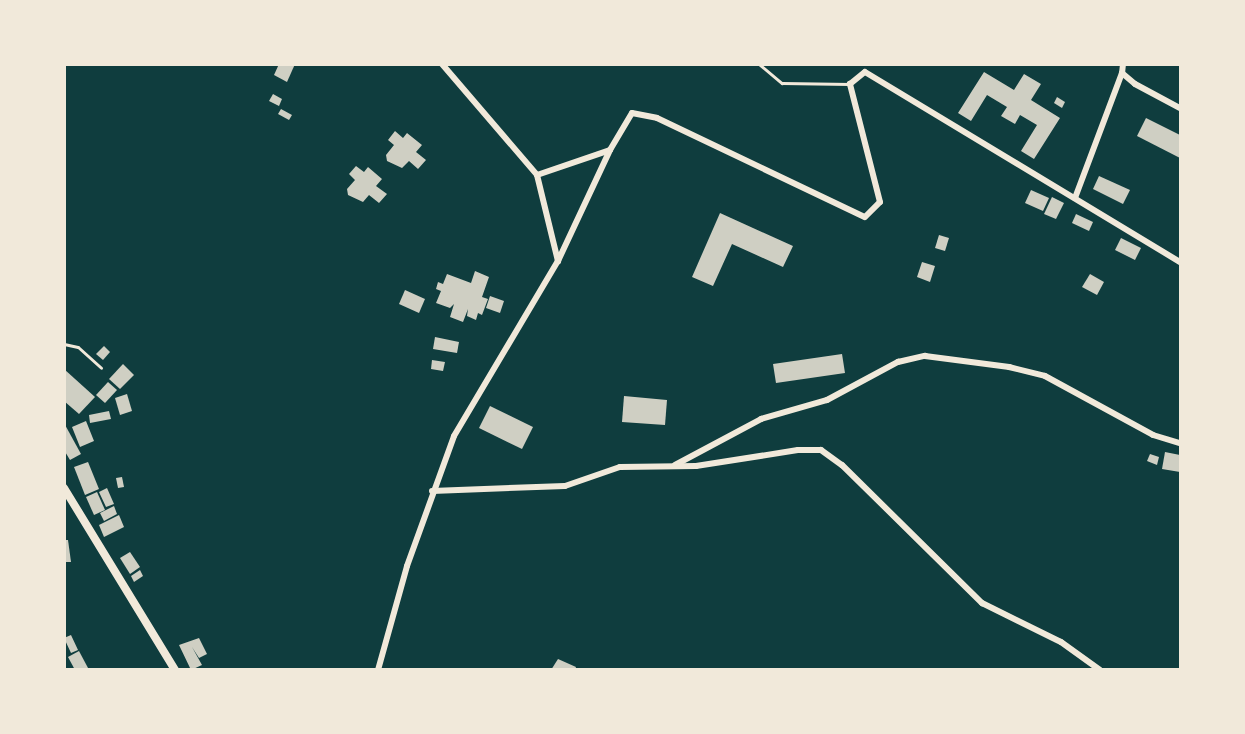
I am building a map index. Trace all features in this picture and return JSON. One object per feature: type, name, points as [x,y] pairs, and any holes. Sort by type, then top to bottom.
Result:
[{"type":"street","points":[[442,64],[537,175],[558,261]]},
{"type":"street","points":[[378,669],[432,491],[454,436],[558,261],[610,150],[632,113],[657,118],[865,217],[880,202],[850,84],[865,72],[868,64]]},
{"type":"street","points":[[1075,198],[1122,73],[1123,64]]},
{"type":"street","points":[[865,72],[1180,262]]},
{"type":"street","points":[[1122,73],[1135,84],[1180,108]]},
{"type":"street","points":[[537,175],[610,150]]},
{"type":"street","points":[[673,466],[760,420],[827,400],[898,362],[925,356],[1009,367],[1045,376],[1153,435],[1180,443]]},
{"type":"street","points":[[432,491],[565,486],[620,467],[673,466],[798,450],[821,450],[842,465],[982,603],[1061,642],[1100,669]]},
{"type":"street","points":[[64,488],[175,669]]},
{"type":"lane","points":[[759,64],[782,83],[850,84]]},
{"type":"lane","points":[[64,344],[78,347],[101,368]]},
{"type":"building","points":[[279,64],[295,64],[287,82],[274,75]]},
{"type":"building","points":[[984,72],[1014,90],[1024,74],[1041,84],[1031,100],[1060,118],[1034,159],[1021,151],[1037,125],[1020,115],[1015,124],[1001,116],[1007,107],[987,95],[971,121],[958,113]]},
{"type":"building","points":[[273,94],[282,99],[279,106],[269,101]]},
{"type":"building","points":[[1057,97],[1065,102],[1062,108],[1054,103]]},
{"type":"building","points":[[281,109],[292,115],[289,120],[278,114]]},
{"type":"building","points":[[1146,118],[1180,135],[1180,158],[1137,136]]},
{"type":"building","points":[[395,131],[403,138],[407,133],[422,145],[416,152],[426,160],[418,169],[409,161],[402,168],[387,161],[386,155],[394,145],[388,140]]},
{"type":"building","points":[[356,166],[364,172],[368,167],[382,179],[376,186],[387,194],[379,203],[369,195],[363,202],[348,195],[347,189],[355,180],[349,174]]},
{"type":"building","points":[[1099,176],[1130,190],[1123,204],[1093,189]]},
{"type":"building","points":[[1031,190],[1049,198],[1043,211],[1025,203]]},
{"type":"building","points":[[1052,197],[1064,203],[1056,219],[1044,214]]},
{"type":"building","points":[[720,213],[793,246],[783,267],[732,244],[713,286],[692,277]]},
{"type":"building","points":[[1076,214],[1093,222],[1089,231],[1072,223]]},
{"type":"building","points":[[939,235],[949,238],[945,251],[935,248]]},
{"type":"building","points":[[1121,238],[1141,248],[1135,260],[1115,250]]},
{"type":"building","points":[[922,262],[935,266],[930,282],[917,277]]},
{"type":"building","points":[[475,271],[489,277],[482,297],[488,299],[482,315],[478,313],[476,320],[467,316],[468,309],[463,322],[450,317],[454,304],[450,308],[436,303],[441,291],[436,289],[438,282],[443,284],[447,274],[471,283]]},
{"type":"building","points":[[1090,274],[1104,282],[1097,295],[1082,287]]},
{"type":"building","points":[[405,290],[425,299],[419,313],[399,304]]},
{"type":"building","points":[[490,296],[504,301],[500,313],[486,308]]},
{"type":"building","points":[[435,337],[459,342],[457,353],[433,349]]},
{"type":"building","points":[[104,346],[110,352],[103,360],[96,354]]},
{"type":"building","points":[[842,354],[845,373],[776,383],[773,364]]},
{"type":"building","points":[[432,360],[445,362],[443,371],[431,369]]},
{"type":"building","points":[[123,364],[134,375],[120,389],[109,379]]},
{"type":"building","points":[[64,369],[95,397],[79,414],[64,401]]},
{"type":"building","points":[[108,382],[117,390],[105,403],[96,395]]},
{"type":"building","points":[[127,394],[132,411],[120,415],[115,398]]},
{"type":"building","points":[[624,396],[667,400],[665,425],[622,422]]},
{"type":"building","points":[[490,406],[533,427],[522,449],[479,428]]},
{"type":"building","points":[[109,411],[111,419],[90,423],[89,415]]},
{"type":"building","points":[[86,421],[94,441],[80,447],[72,427]]},
{"type":"building","points":[[64,423],[81,454],[70,460],[64,450]]},
{"type":"building","points":[[1165,452],[1180,455],[1180,472],[1162,469]]},
{"type":"building","points":[[1150,454],[1159,457],[1157,465],[1147,461]]},
{"type":"building","points":[[88,462],[99,489],[85,495],[74,467]]},
{"type":"building","points":[[122,477],[124,487],[118,488],[116,478]]},
{"type":"building","points":[[107,488],[114,504],[106,507],[99,492]]},
{"type":"building","points":[[97,492],[105,510],[94,515],[86,497]]},
{"type":"building","points":[[114,506],[117,514],[104,521],[100,513]]},
{"type":"building","points":[[119,515],[124,527],[104,537],[99,525]]},
{"type":"building","points":[[64,540],[68,540],[71,562],[64,562]]},
{"type":"building","points":[[130,552],[140,567],[130,574],[120,558]]},
{"type":"building","points":[[140,570],[143,576],[134,582],[131,576]]},
{"type":"building","points":[[71,635],[78,650],[71,653],[64,638]]},
{"type":"building","points":[[199,638],[207,654],[199,658],[192,647],[202,665],[191,670],[179,645]]},
{"type":"building","points":[[79,651],[88,668],[85,670],[75,670],[68,657]]},
{"type":"building","points":[[558,659],[576,667],[575,670],[551,670]]}]
